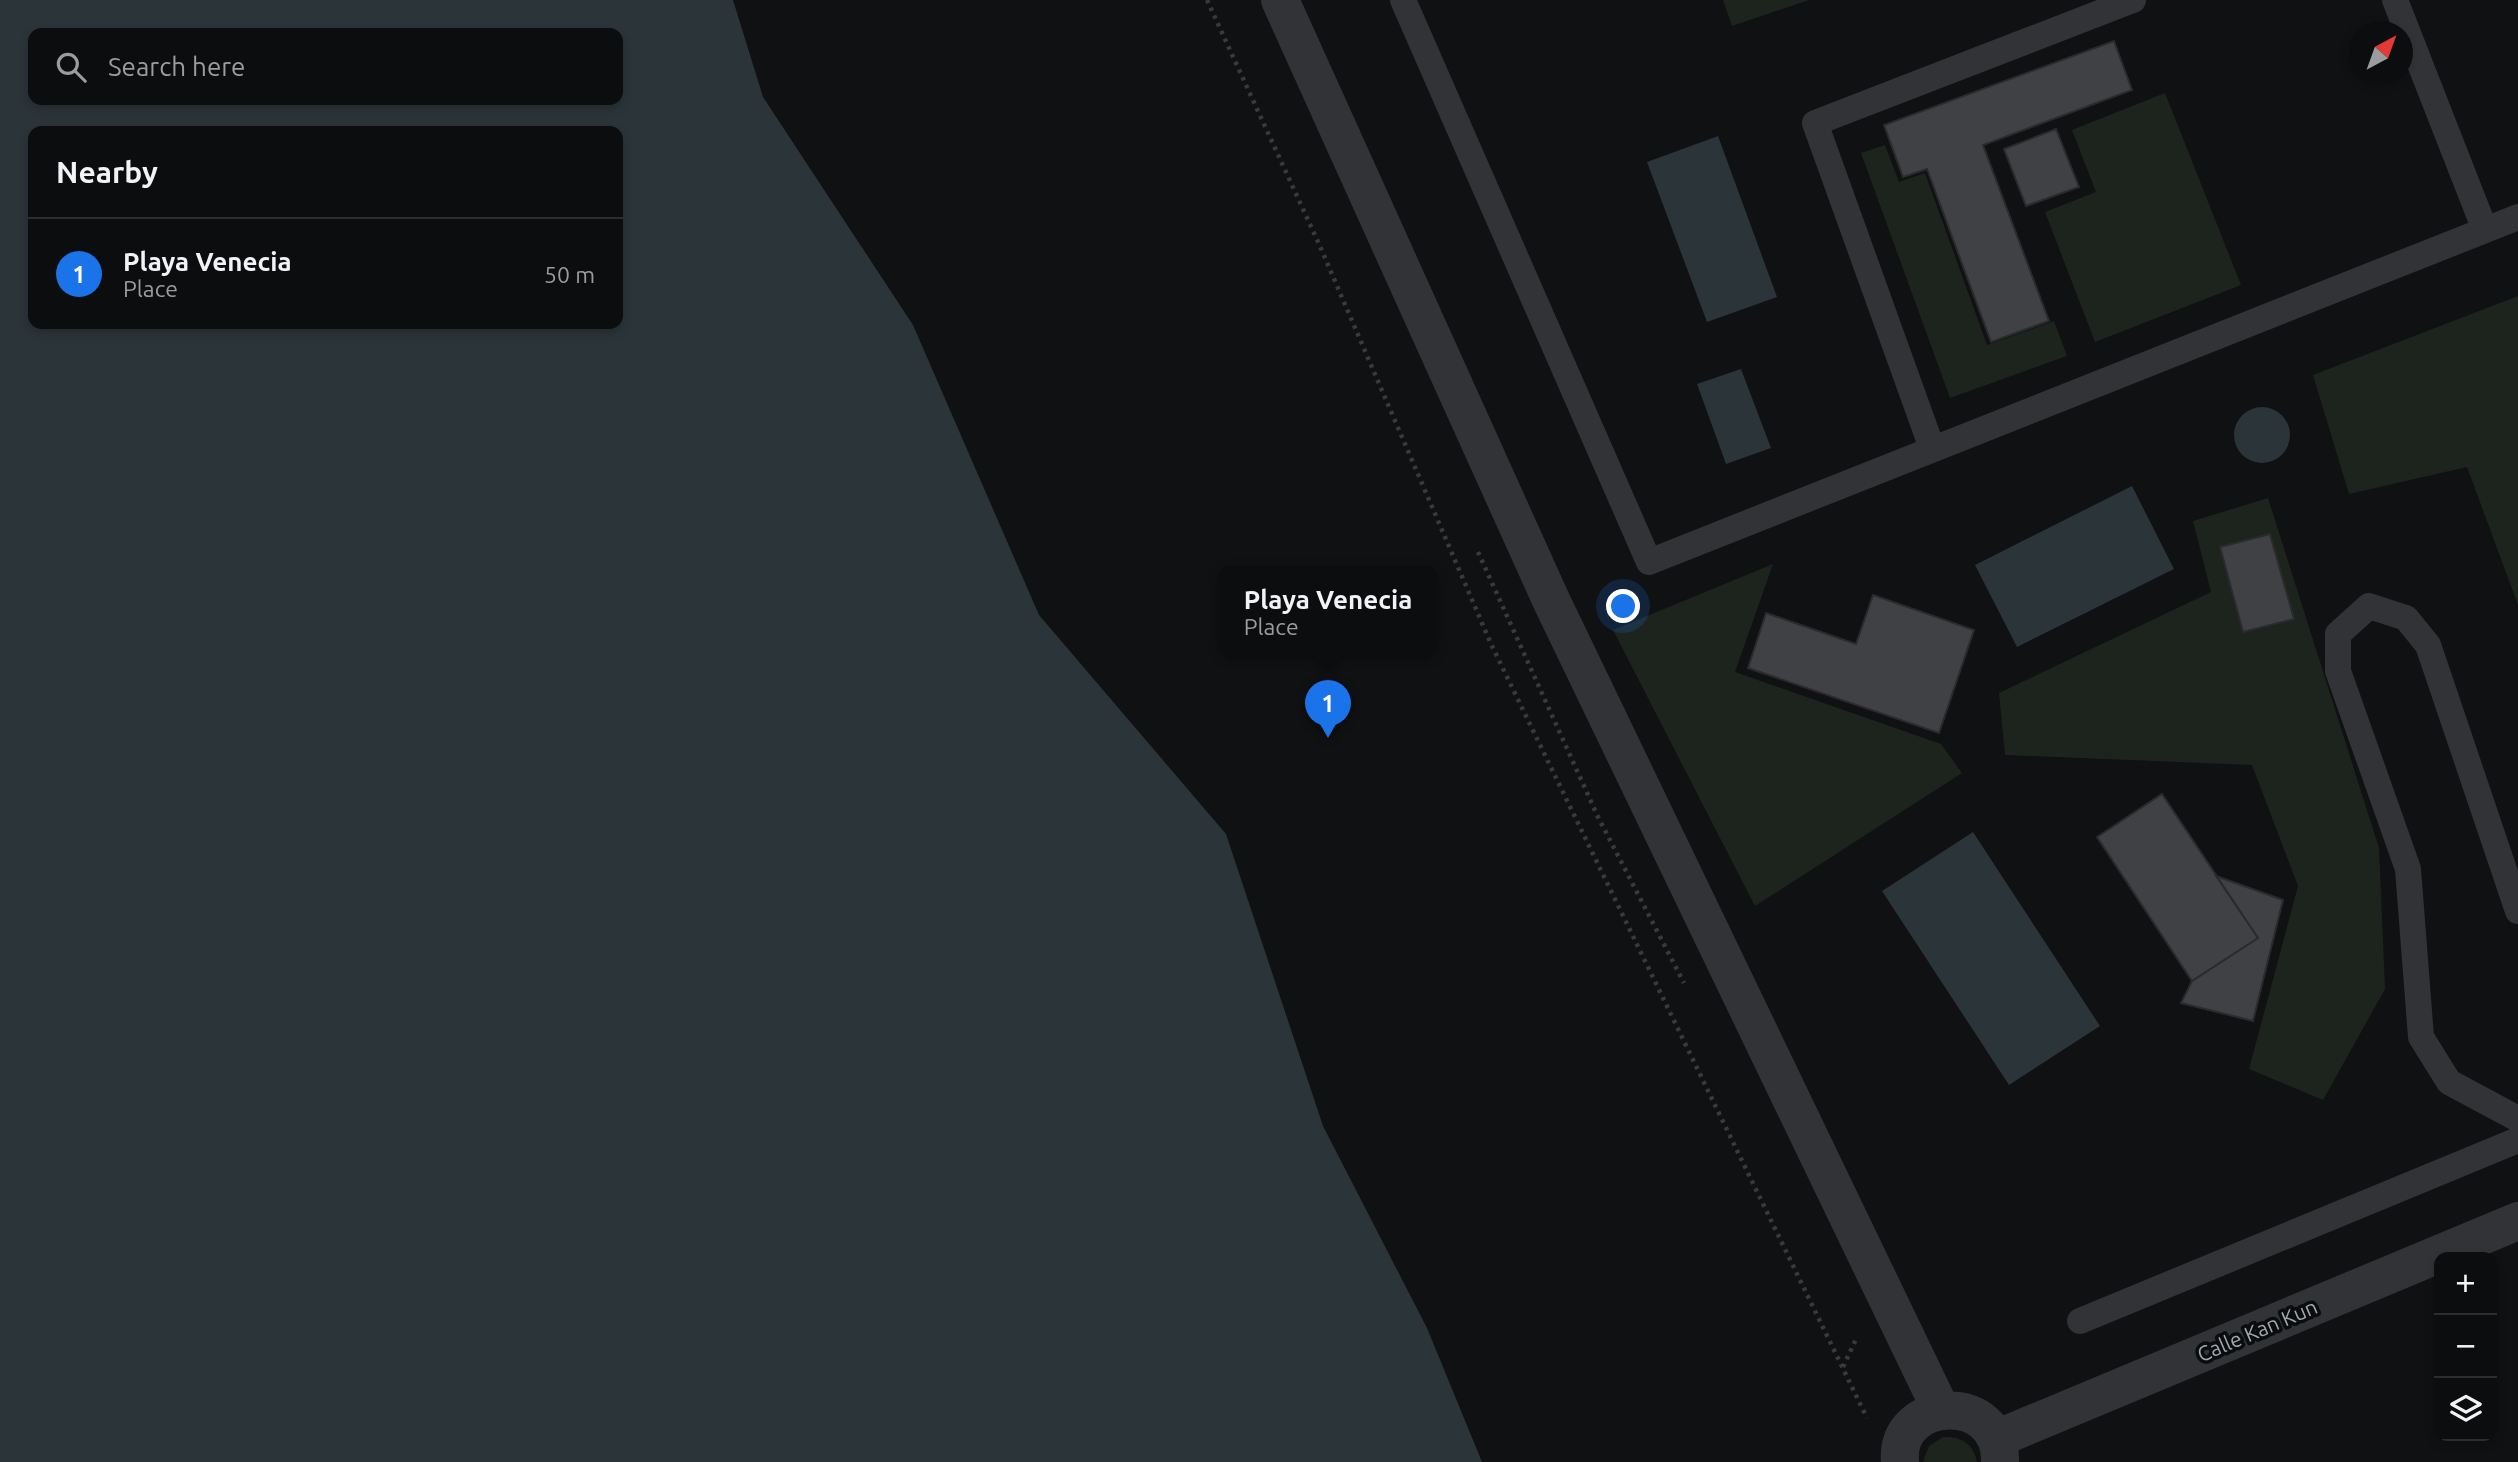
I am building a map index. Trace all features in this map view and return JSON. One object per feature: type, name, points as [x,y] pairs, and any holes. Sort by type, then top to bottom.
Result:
[{"type":"street","points":[[1280,0],[1550,600],[1941,1410]]},
{"type":"street","name":"Calle Kan Kun","points":[[1998,1450],[2518,1221]]},
{"type":"street","points":[[1900,1462],[1903,1440],[1912,1425],[1925,1415],[1941,1410],[1958,1410],[1974,1415],[1987,1425],[1998,1450]]},
{"type":"lane","points":[[1403,0],[1649,562],[2518,217]]},
{"type":"lane","points":[[1932,448],[1815,122],[2133,0]]},
{"type":"lane","points":[[2395,0],[2485,230]]},
{"type":"lane","points":[[2518,911],[2428,645],[2406,618],[2369,606],[2338,634],[2338,671],[2408,869],[2421,1037],[2449,1082],[2518,1119]]},
{"type":"lane","points":[[2080,1321],[2518,1140]]},
{"type":"path","points":[[1208,0],[1320,244],[1491,643],[1867,1418],[1866,1429]]},
{"type":"shaded area","points":[[0,0],[733,0],[763,97],[913,325],[1039,615],[1226,834],[1323,1126],[1427,1328],[1482,1462],[0,1462]]},
{"type":"shaded area","points":[[1723,0],[1809,0],[1732,26]]},
{"type":"shaded area","points":[[2165,93],[2241,285],[2095,342],[2045,212],[2096,192],[2072,130]]},
{"type":"shaded area","points":[[1718,136],[1777,297],[1707,322],[1647,162]]},
{"type":"shaded area","points":[[1885,145],[1899,182],[1925,173],[1987,345],[2054,321],[2067,356],[1950,398],[1861,153]]},
{"type":"shaded area","points":[[2518,296],[2518,605],[2467,467],[2349,494],[2313,375]]},
{"type":"shaded area","points":[[1741,369],[1771,448],[1726,464],[1697,384]]},
{"type":"shaded area","points":[[2262,407],[2273,409],[2282,415],[2288,424],[2288,446],[2282,455],[2273,461],[2262,463],[2251,461],[2242,455],[2236,446],[2234,435],[2236,424],[2242,415],[2251,409]]},
{"type":"shaded area","points":[[2132,486],[2174,569],[2017,647],[1975,565]]},
{"type":"shaded area","points":[[2268,498],[2379,848],[2385,989],[2323,1100],[2249,1069],[2298,886],[2252,765],[2005,755],[1999,693],[2211,592],[2193,521]]},
{"type":"shaded area","points":[[1773,564],[1735,672],[1941,744],[1962,773],[1755,906],[1613,630]]},
{"type":"shaded area","points":[[1973,832],[2100,1026],[2009,1085],[1882,891]]},
{"type":"shaded area","points":[[1943,1437],[1966,1442],[1973,1450],[1977,1462],[1923,1462],[1929,1446]]},
{"type":"building","points":[[2114,41],[2132,90],[1983,145],[2049,321],[1991,342],[1927,169],[1903,177],[1884,125]]},
{"type":"building","points":[[2056,129],[2079,187],[2026,206],[2004,149]]},
{"type":"building","points":[[2270,534],[2294,619],[2243,632],[2220,547]]},
{"type":"building","points":[[1873,595],[1974,630],[1939,733],[1748,668],[1766,613],[1856,644]]},
{"type":"building","points":[[2162,794],[2258,938],[2192,981],[2097,837]]},
{"type":"building","points":[[2216,876],[2283,900],[2253,1021],[2181,1003],[2192,981],[2258,938]]},
{"type":"place","name":"Playa Venecia","points":[[1328,738]]}]
